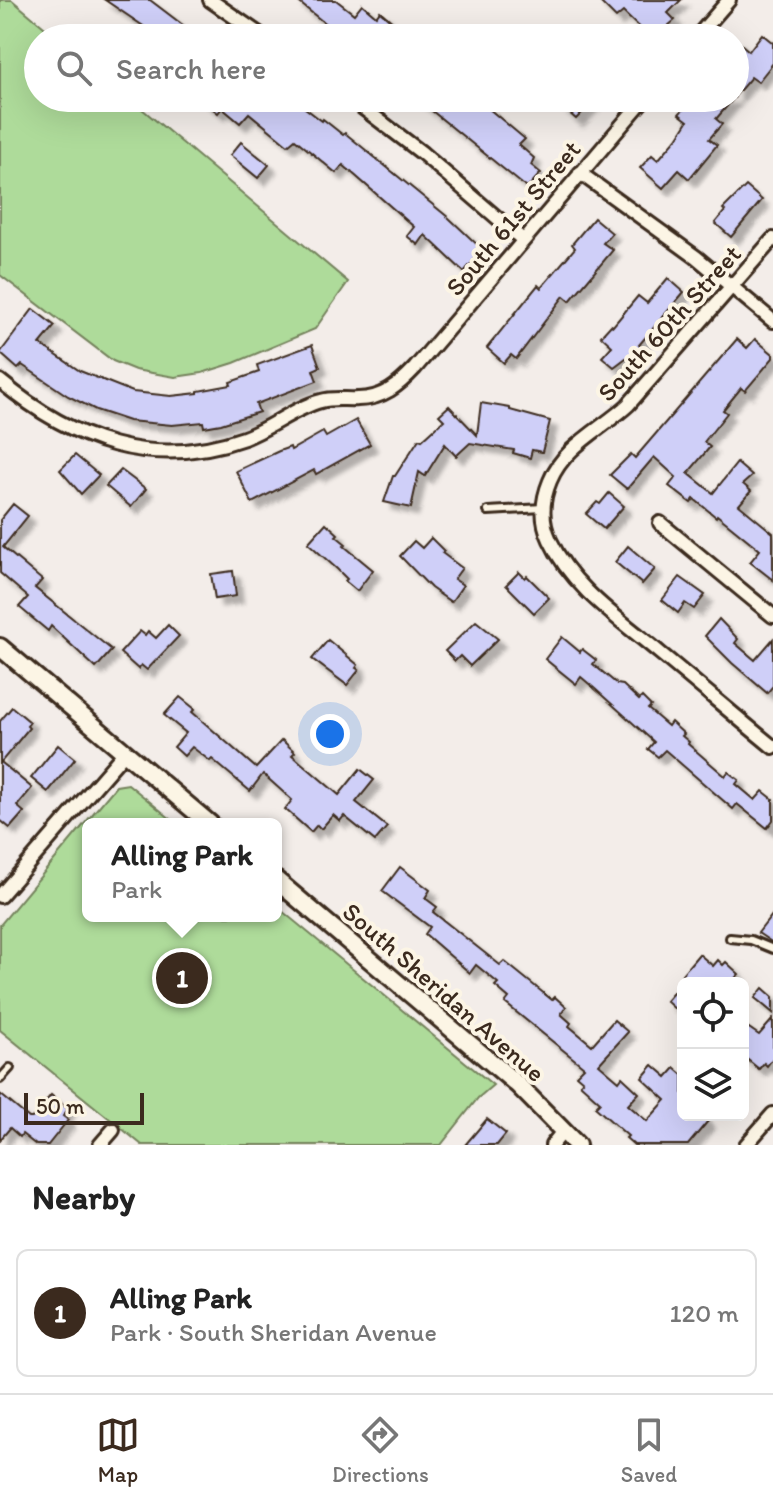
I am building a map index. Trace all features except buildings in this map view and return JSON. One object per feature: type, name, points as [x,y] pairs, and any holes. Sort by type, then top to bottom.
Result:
[{"type":"street","points":[[210,0],[245,24]]},
{"type":"street","points":[[708,24],[729,0]]},
{"type":"street","points":[[368,112],[422,153],[523,240]]},
{"type":"street","name":"South 61st Street","points":[[0,381],[51,420],[95,439],[130,448],[187,450],[240,439],[321,401],[374,397],[400,384],[415,368],[633,112]]},
{"type":"street","points":[[580,173],[732,286],[773,321]]},
{"type":"street","name":"South 60th Street","points":[[543,508],[550,481],[567,454],[607,425],[628,405],[773,239]]},
{"type":"street","points":[[543,508],[552,543],[587,590],[772,743]]},
{"type":"street","points":[[660,523],[773,616]]},
{"type":"street","points":[[0,647],[203,818]]},
{"type":"street","points":[[0,896],[125,752]]},
{"type":"street","name":"South Sheridan Avenue","points":[[282,885],[518,1085],[577,1145]]},
{"type":"street","points":[[746,1145],[773,1114]]},
{"type":"street","points":[[100,1145],[113,1130]]},
{"type":"street","points":[[552,1145],[564,1130]]},
{"type":"lane","points":[[488,511],[543,508]]},
{"type":"lane","points":[[730,938],[751,940],[773,949]]},
{"type":"lane","points":[[0,1079],[10,1068]]},
{"type":"green space","points":[[0,0],[12,0],[40,24],[24,24],[24,112],[146,112],[348,282],[315,329],[234,363],[175,377],[135,370],[113,361],[0,275]]},
{"type":"green space","points":[[128,784],[170,818],[89,818],[116,786]]},
{"type":"green space","points":[[82,827],[82,922],[282,922],[282,911],[493,1085],[478,1098],[441,1145],[142,1145],[0,1030],[0,925]]},
{"type":"place","name":"Alling Park","points":[[182,978]]}]
